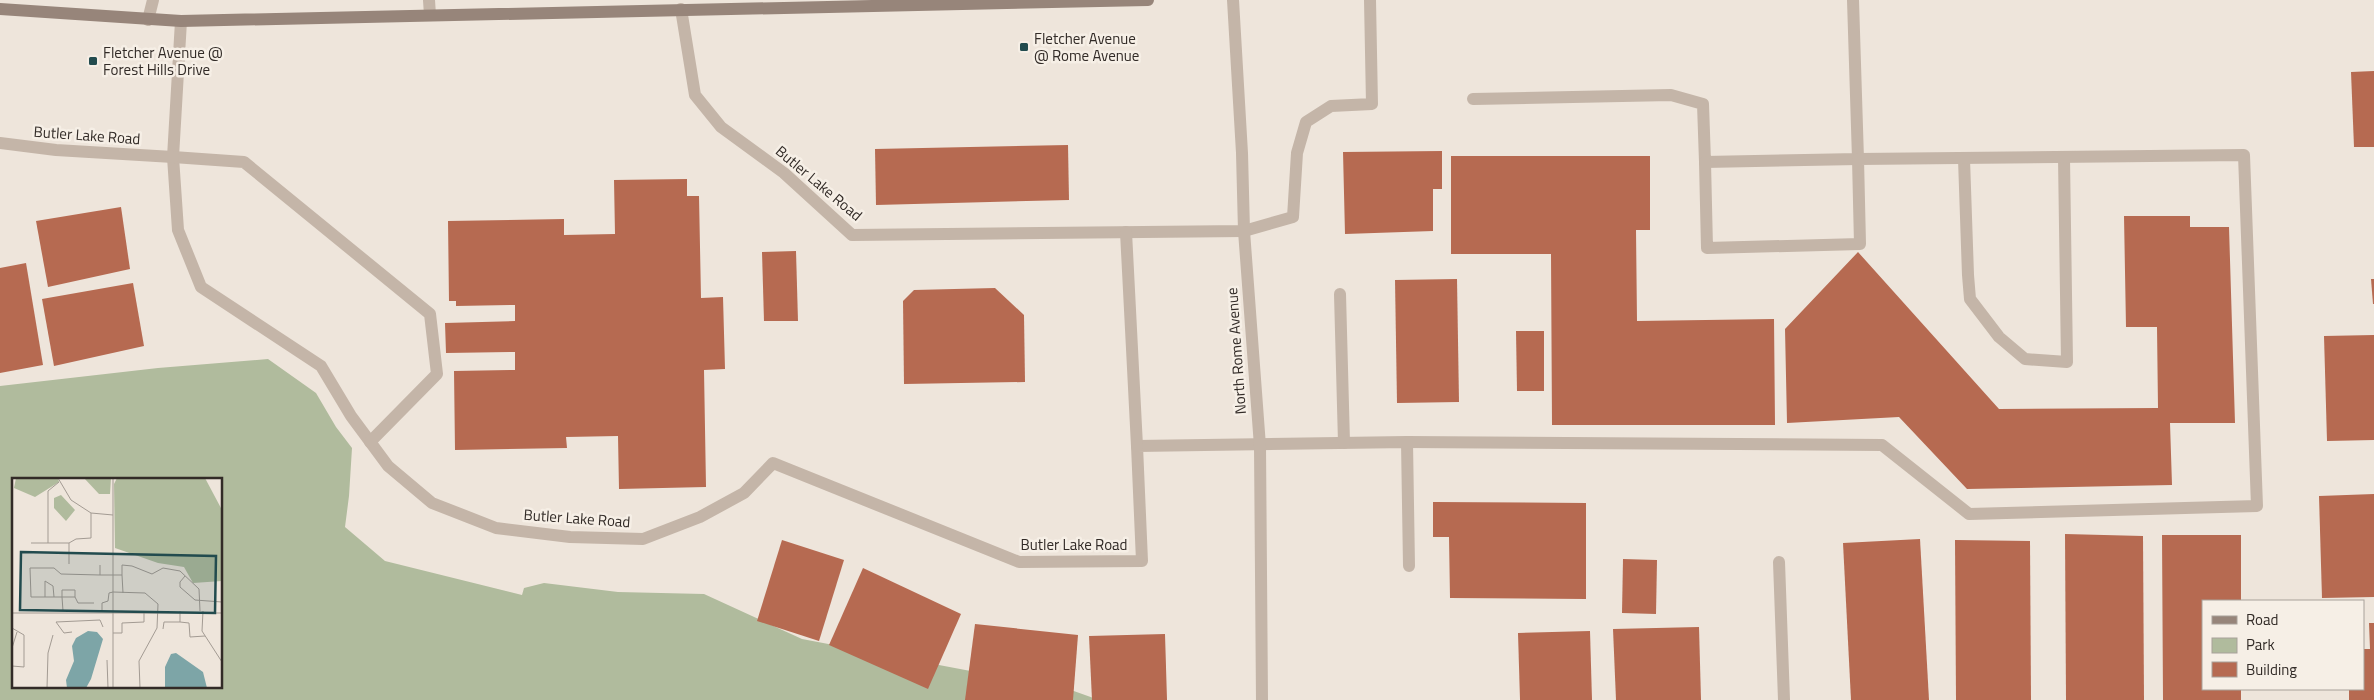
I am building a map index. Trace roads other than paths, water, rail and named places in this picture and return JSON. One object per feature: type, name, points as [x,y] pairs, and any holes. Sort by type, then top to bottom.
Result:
[{"type":"main road","points":[[0,9],[181,21],[430,15],[682,5],[1148,0]]},
{"type":"street","points":[[148,20],[153,0]]},
{"type":"street","points":[[429,0],[430,15]]},
{"type":"street","name":"North Rome Avenue","points":[[1233,0],[1242,153],[1244,231],[1260,446],[1262,700]]},
{"type":"street","name":"Butler Lake Road","points":[[682,5],[695,96],[721,127],[784,173],[852,235],[1244,231],[1293,217],[1297,153],[1306,122],[1331,106],[1372,104],[1370,0]]},
{"type":"street","points":[[1473,99],[1671,95],[1703,104],[1707,248],[1860,244],[1853,0]]},
{"type":"street","name":"Butler Lake Road","points":[[181,21],[172,157],[178,230],[201,287],[321,366],[351,416],[388,466],[432,503],[496,528],[570,537],[643,539],[700,517],[744,494],[773,463],[1019,562],[1142,561],[1137,446]]},
{"type":"street","name":"Butler Lake Road","points":[[0,144],[172,157]]},
{"type":"street","points":[[1126,232],[1137,446],[1260,446],[1407,442],[1882,445],[1969,514],[2257,506],[2244,155],[1705,162]]},
{"type":"street","points":[[172,157],[244,162],[430,314],[437,374],[370,442]]},
{"type":"street","points":[[1964,159],[1970,299],[1999,338],[2025,359],[2067,362],[2064,158]]},
{"type":"street","points":[[1340,294],[1344,443]]},
{"type":"street","points":[[1407,442],[1409,566]]},
{"type":"street","points":[[1779,562],[1784,700]]},
{"type":"place","name":"Fletcher Avenue @ Rome Avenue","points":[[1024,47]]},
{"type":"place","name":"Fletcher Avenue @ Forest Hills Drive","points":[[93,61]]}]
